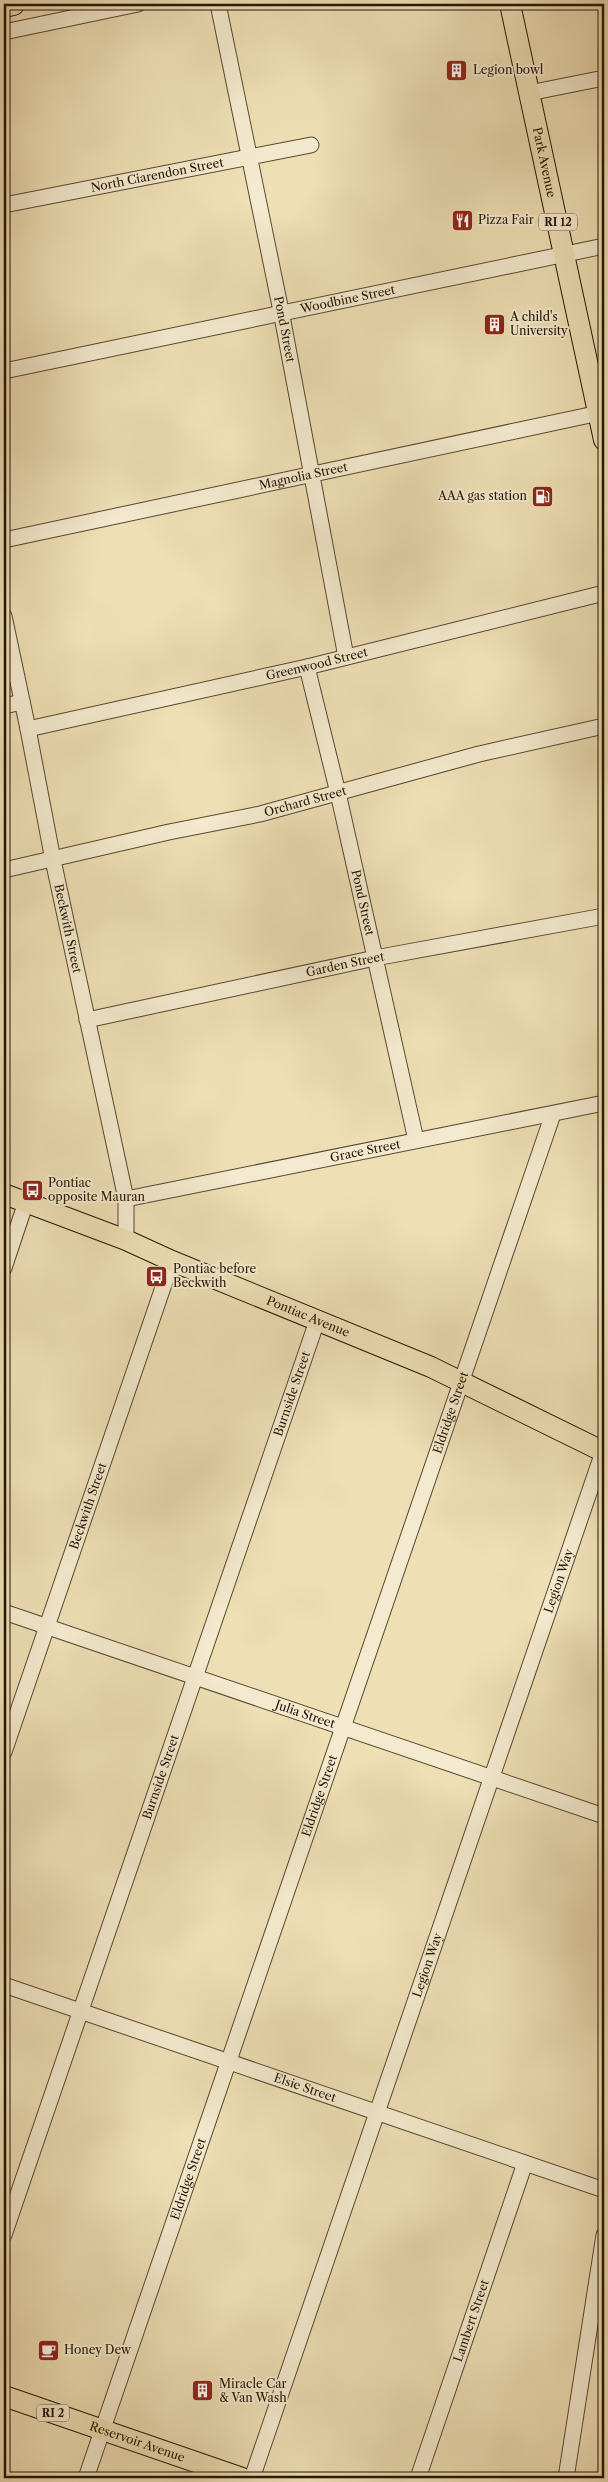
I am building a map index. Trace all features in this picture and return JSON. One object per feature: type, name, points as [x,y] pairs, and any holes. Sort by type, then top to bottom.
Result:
[{"type":"highway","points":[[4,6],[13,4]]},
{"type":"main road","name":"Park Avenue","points":[[510,4],[601,412],[604,440]]},
{"type":"main road","name":"Pontiac Avenue","points":[[4,1194],[126,1240],[172,1261],[431,1367],[604,1452]]},
{"type":"main road","name":"Reservoir Avenue","points":[[4,2396],[242,2478]]},
{"type":"street","points":[[4,32],[138,4]]},
{"type":"street","name":"Pond Street","points":[[218,4],[281,311],[346,657]]},
{"type":"street","points":[[529,93],[604,78]]},
{"type":"street","name":"North Ciarendon Street","points":[[4,205],[311,145]]},
{"type":"street","name":"Woodbine Street","points":[[4,370],[281,311],[604,246]]},
{"type":"street","name":"Magnolia Street","points":[[4,540],[601,412]]},
{"type":"street","name":"Greenwood Street","points":[[28,729],[307,667],[604,593]]},
{"type":"street","name":"Beckwith Street","points":[[4,616],[53,860],[126,1199],[126,1240]]},
{"type":"street","name":"Pond Street","points":[[307,667],[338,793],[416,1140]]},
{"type":"street","points":[[4,706],[22,702]]},
{"type":"street","name":"Orchard Street","points":[[4,870],[169,832],[260,814],[479,754],[604,726]]},
{"type":"street","name":"Garden Street","points":[[87,1020],[375,958],[604,916]]},
{"type":"street","name":"Grace Street","points":[[126,1199],[604,1103]]},
{"type":"street","name":"Eldridge Street","points":[[86,2478],[553,1114]]},
{"type":"street","points":[[4,1268],[26,1202]]},
{"type":"street","name":"Beckwith Street","points":[[4,1752],[172,1261]]},
{"type":"street","name":"Burnside Street","points":[[4,2235],[317,1321]]},
{"type":"street","name":"Legion Way","points":[[252,2478],[604,1452]]},
{"type":"street","name":"Julia Street","points":[[4,1612],[604,1816]]},
{"type":"street","name":"Elsie Street","points":[[4,1985],[604,2190]]},
{"type":"street","name":"Lambert Street","points":[[418,2478],[525,2163]]},
{"type":"street","points":[[566,2478],[604,2235]]},
{"type":"place","name":"Legion bowl","points":[[457,70]]},
{"type":"place","name":"Pizza Fair","points":[[462,220]]},
{"type":"place","name":"A child's University","points":[[494,324]]},
{"type":"place","name":"AAA gas station","points":[[543,496]]},
{"type":"place","name":"Pontiac opposite Mauran","points":[[32,1190]]},
{"type":"place","name":"Pontiac before Beckwith","points":[[157,1276]]},
{"type":"place","name":"Honey Dew","points":[[48,2350]]},
{"type":"place","name":"Miracle Car & Van Wash","points":[[203,2391]]}]
